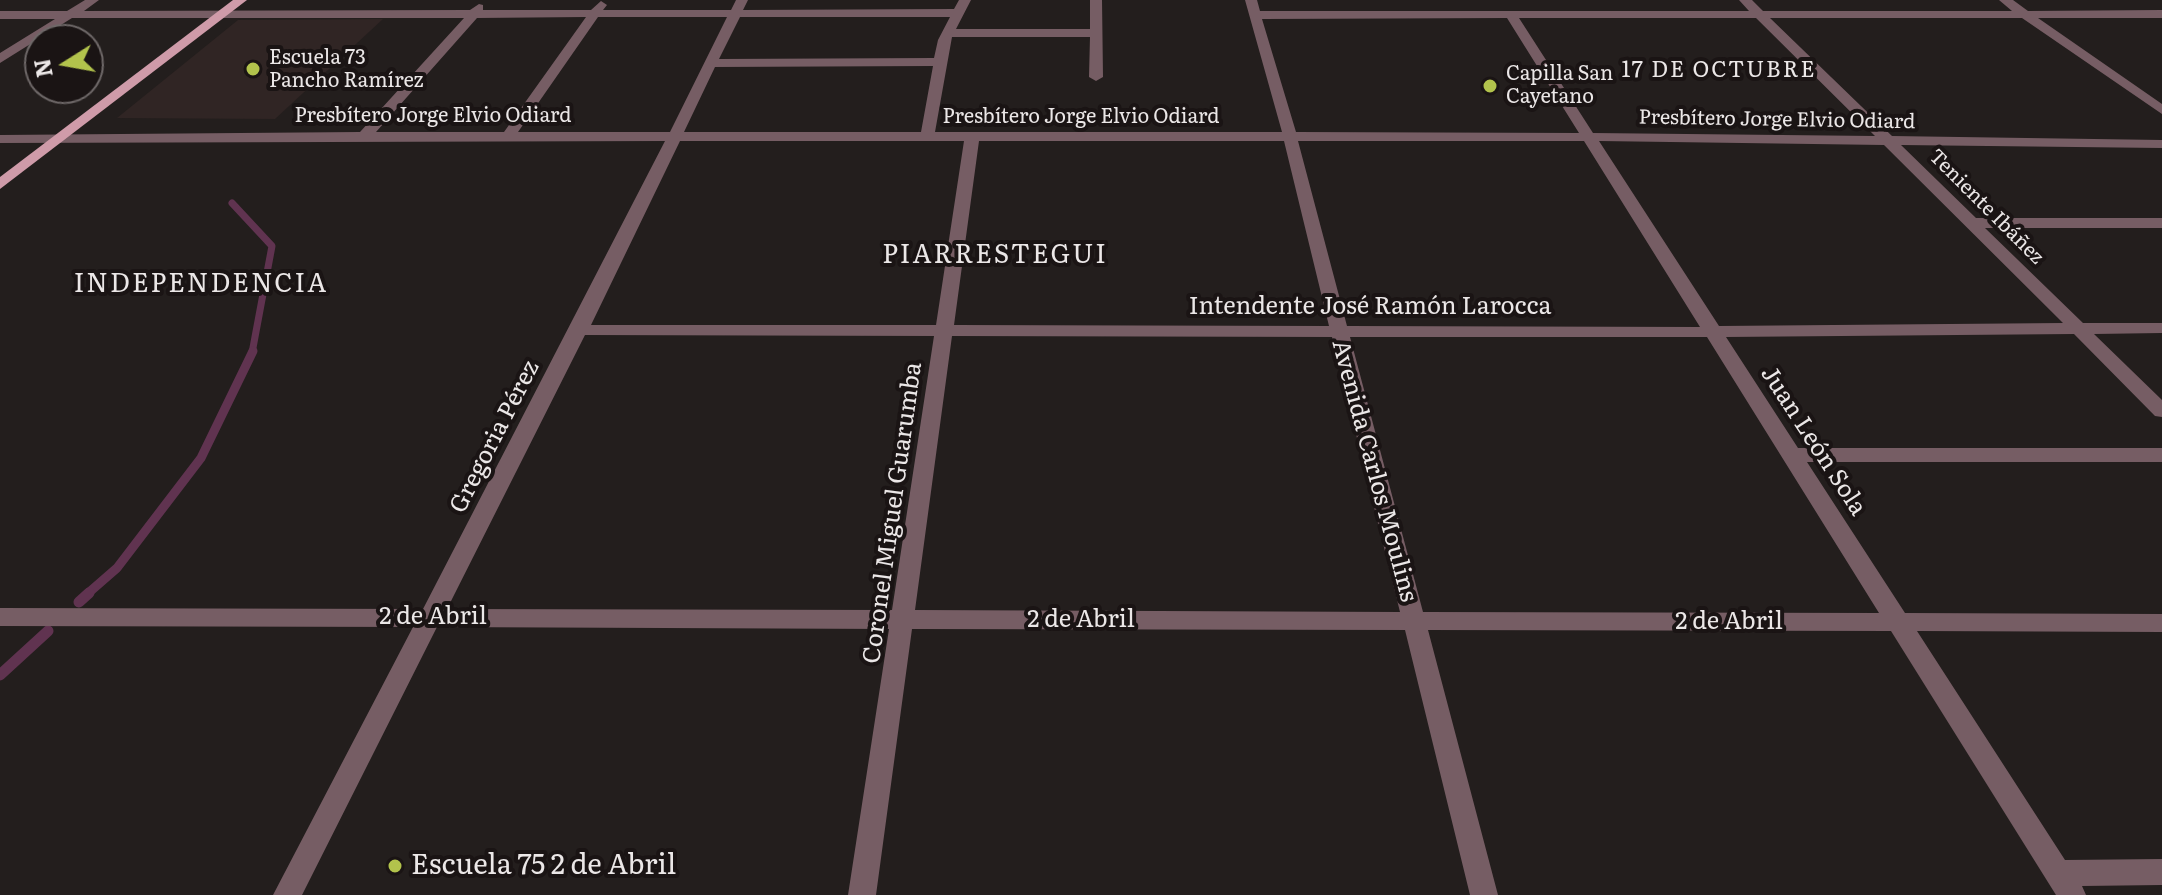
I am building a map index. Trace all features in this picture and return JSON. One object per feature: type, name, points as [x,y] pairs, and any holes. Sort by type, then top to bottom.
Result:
[{"type":"main road","points":[[0,184],[241,0]]},
{"type":"street","points":[[0,59],[93,0]]},
{"type":"street","points":[[353,15],[368,0]]},
{"type":"street","points":[[364,136],[486,0]]},
{"type":"street","points":[[508,136],[605,0]]},
{"type":"street","points":[[927,136],[948,33],[965,0]]},
{"type":"street","points":[[1096,0],[1096,77]]},
{"type":"street","points":[[1543,0],[1553,15]]},
{"type":"street","name":"Teniente Ibáñez","points":[[1745,0],[2162,411]]},
{"type":"street","points":[[2005,0],[2162,110]]},
{"type":"street","points":[[0,15],[595,14],[739,6],[958,13]]},
{"type":"street","name":"Gregoria Pérez","points":[[287,895],[579,330],[739,6]]},
{"type":"street","points":[[1253,7],[1511,15],[2162,14]]},
{"type":"street","name":"Avenida Carlos Moulins","points":[[1253,7],[1290,137],[1484,895]]},
{"type":"street","name":"Juan León Sola","points":[[1511,15],[2065,884]]},
{"type":"street","points":[[948,33],[1096,33]]},
{"type":"street","points":[[713,63],[940,62]]},
{"type":"street","name":"Presbítero Jorge Elvio Odiard","points":[[0,139],[364,136],[1589,137],[2162,144]]},
{"type":"street","name":"Coronel Miguel Guarumba","points":[[862,895],[972,137]]},
{"type":"street","points":[[1971,223],[2162,223]]},
{"type":"street","name":"Intendente José Ramón Larocca","points":[[579,330],[1711,332],[2162,328]]},
{"type":"street","points":[[1791,455],[2162,455]]},
{"type":"street","name":"2 de Abril","points":[[0,617],[2162,623]]},
{"type":"street","points":[[2065,884],[2162,872]]},
{"type":"shaded area","name":"Escuela 73 Pancho Ramírez","points":[[383,19],[275,119],[117,118],[238,20]]},
{"type":"waterway","points":[[232,203],[272,246],[252,353]]},
{"type":"waterway","points":[[86,595],[117,568],[201,458],[253,351]]},
{"type":"waterway","points":[[79,602],[89,593]]},
{"type":"waterway","points":[[0,675],[48,631]]},
{"type":"place","name":"Escuela 73 Pancho Ramírez","points":[[253,69]]},
{"type":"place","name":"Capilla San Cayetano","points":[[1490,86]]},
{"type":"place","name":"Escuela 75 2 de Abril","points":[[395,866]]},
{"type":"district","name":"17 DE OCTUBRE","points":[[1719,71]]},
{"type":"district","name":"PIARRESTEGUI","points":[[995,255]]},
{"type":"district","name":"INDEPENDENCIA","points":[[201,284]]}]
